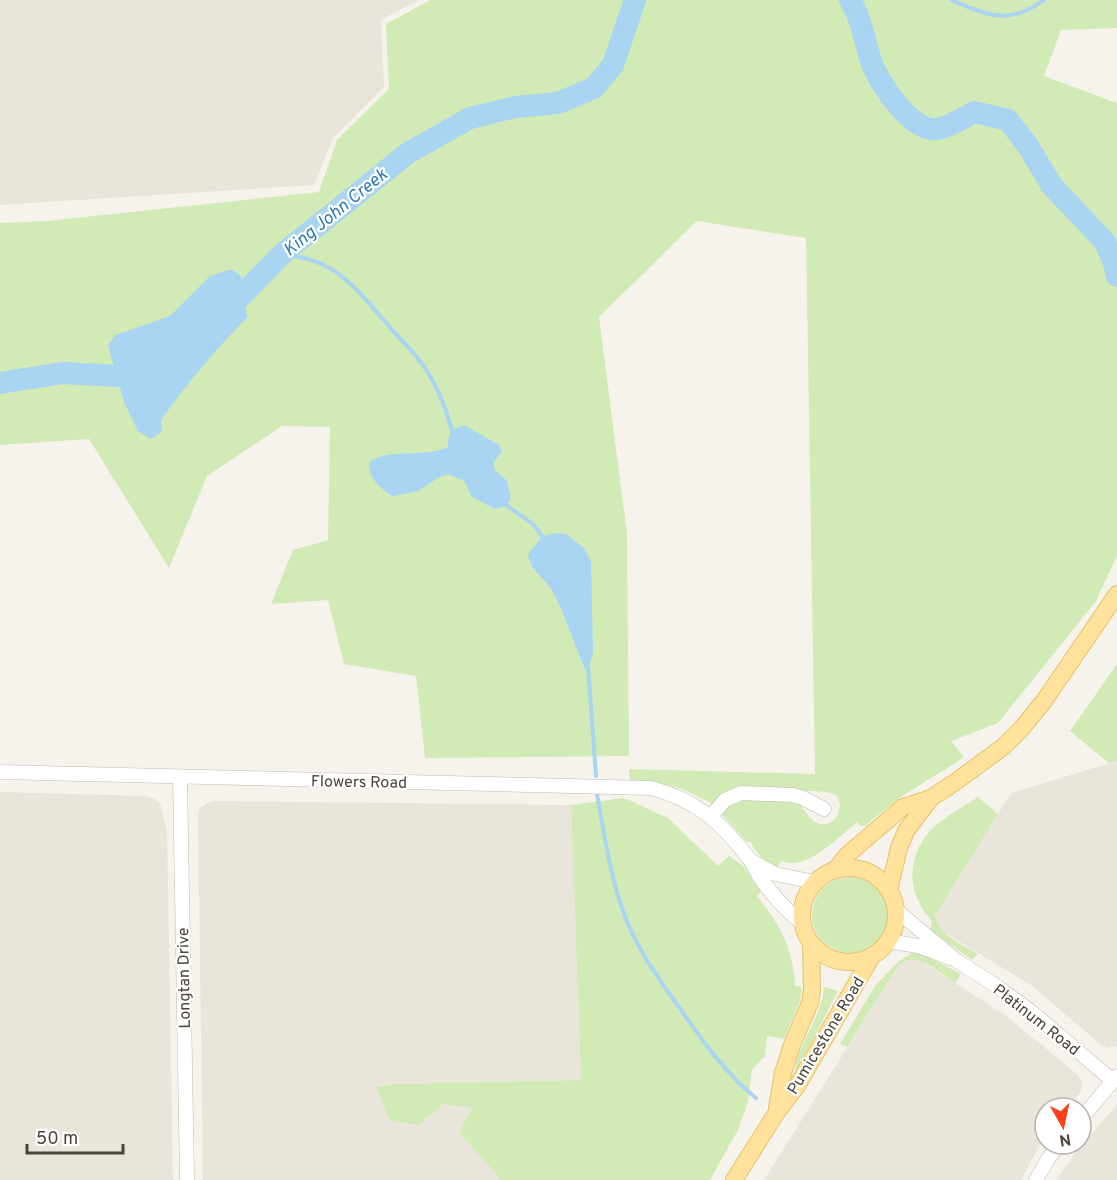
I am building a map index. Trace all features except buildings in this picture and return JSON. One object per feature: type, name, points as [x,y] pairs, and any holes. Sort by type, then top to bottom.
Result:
[{"type":"main road","points":[[836,869],[847,855],[903,807],[931,798],[981,765],[1022,728],[1117,594]]},
{"type":"main road","points":[[889,890],[899,848],[906,831],[931,798]]},
{"type":"main road","points":[[851,868],[866,871],[879,878],[889,890],[896,909],[896,921],[888,941],[872,956],[859,960],[846,961],[832,958],[821,952],[811,942],[803,924],[802,909],[806,894],[815,882],[836,869],[851,868]]},
{"type":"main road","name":"Pumicestone Road","points":[[777,1112],[783,1073],[810,1003],[811,942]]},
{"type":"main road","name":"Pumicestone Road","points":[[734,1180],[777,1112],[797,1086],[872,956]]},
{"type":"street","name":"Flowers Road","points":[[0,772],[651,788],[686,800],[711,816],[751,861],[759,876],[787,911],[803,924]]},
{"type":"street","name":"Longtan Drive","points":[[180,777],[187,1180]]},
{"type":"street","points":[[711,816],[725,800],[741,793],[794,795],[824,809]]},
{"type":"street","name":"Flowers Road","points":[[751,861],[775,874],[815,882]]},
{"type":"street","name":"Platinum Road","points":[[896,909],[957,961],[998,987],[1115,1078]]},
{"type":"street","name":"Platinum Road","points":[[888,941],[918,946],[957,961]]},
{"type":"street","points":[[1093,1105],[1115,1078]]},
{"type":"street","points":[[1036,1180],[1050,1156]]},
{"type":"shaded area","points":[[0,0],[419,0],[381,20],[384,87],[333,138],[314,185],[0,205]]},
{"type":"shaded area","points":[[1117,761],[1117,1046],[1108,1048],[1100,1044],[1031,985],[943,932],[936,923],[935,916],[1011,793]]},
{"type":"shaded area","points":[[0,792],[146,796],[160,803],[167,831],[173,1180],[0,1180]]},
{"type":"shaded area","points":[[211,801],[571,805],[581,1080],[392,1084],[376,1087],[419,1125],[443,1104],[472,1108],[459,1132],[501,1180],[203,1180],[198,816],[200,808]]},
{"type":"shaded area","points":[[913,958],[921,961],[1005,1015],[1078,1075],[1082,1081],[1082,1090],[1077,1096],[1033,1096],[1034,1156],[1021,1180],[764,1180],[899,965],[906,959]]},
{"type":"shaded area","points":[[1117,1104],[1117,1180],[1056,1180],[1073,1156],[1093,1156],[1093,1132]]},
{"type":"green space","points":[[430,0],[1117,0],[1117,28],[1061,30],[1044,76],[1117,103],[1117,556],[1096,601],[998,723],[951,741],[964,757],[902,797],[865,826],[860,826],[857,822],[822,851],[802,862],[782,861],[777,867],[773,865],[761,857],[751,842],[747,842],[723,816],[723,811],[737,800],[746,797],[775,795],[798,803],[813,820],[823,824],[832,822],[837,816],[840,804],[836,795],[818,791],[749,789],[729,793],[713,804],[682,789],[630,780],[629,769],[815,774],[806,238],[697,221],[599,317],[627,534],[629,756],[425,758],[416,676],[344,664],[328,600],[271,604],[293,550],[328,540],[330,427],[282,426],[207,476],[169,568],[89,439],[0,445],[0,223],[47,221],[319,192],[337,140],[389,89],[386,24]]},
{"type":"green space","points":[[1117,664],[1117,761],[1109,763],[1070,731]]},
{"type":"green space","points":[[978,797],[998,814],[935,916],[937,923],[946,934],[978,954],[972,960],[930,930],[932,921],[917,898],[912,873],[918,848],[925,836],[940,822]]},
{"type":"green space","points":[[624,798],[668,818],[718,866],[729,856],[742,865],[762,890],[757,896],[784,938],[792,961],[795,986],[800,986],[802,989],[800,1001],[784,1039],[767,1036],[765,1056],[752,1070],[748,1102],[738,1130],[710,1180],[501,1180],[459,1132],[472,1108],[443,1104],[419,1125],[390,1121],[376,1087],[392,1084],[581,1080],[571,805]]},
{"type":"green space","points":[[850,877],[865,880],[877,888],[885,900],[888,915],[885,930],[877,942],[865,950],[850,953],[835,950],[823,942],[815,930],[812,915],[815,900],[823,888],[835,880]]},
{"type":"green space","points":[[916,951],[961,974],[955,983],[920,961],[906,961],[899,965],[847,1047],[840,1044],[875,986],[899,961]]},
{"type":"green space","points":[[824,987],[838,991],[795,1074],[799,1055],[818,1010]]},
{"type":"water","points":[[231,269],[241,276],[247,317],[171,406],[161,420],[162,432],[150,439],[138,431],[124,402],[108,345],[116,335],[170,316],[210,276]]},
{"type":"water","points":[[464,425],[499,445],[502,452],[493,463],[495,470],[507,481],[511,499],[505,506],[495,509],[472,497],[464,481],[448,474],[418,491],[393,496],[373,478],[369,462],[388,455],[428,452],[448,447],[451,433]]},
{"type":"water","points":[[556,533],[566,534],[584,548],[591,562],[593,652],[589,669],[585,669],[556,598],[548,584],[532,566],[528,554],[543,536]]},
{"type":"waterway","name":"King John Creek","points":[[219,310],[240,297],[281,255],[408,153],[470,118],[515,107],[558,103],[594,88],[613,65],[635,0]]},
{"type":"waterway","name":"King John Creek","points":[[850,0],[860,22],[875,70],[888,93],[906,114],[916,123],[926,128],[936,129],[951,125],[974,112],[1008,120],[1028,146],[1052,186],[1105,242],[1117,276]]},
{"type":"waterway","points":[[951,0],[976,10],[998,15],[1020,13],[1044,0]]},
{"type":"waterway","points":[[281,255],[300,257],[330,268],[354,287],[423,365],[439,393],[453,434]]},
{"type":"waterway","name":"King John Creek","points":[[0,383],[63,373],[117,376],[144,359]]},
{"type":"waterway","points":[[502,502],[534,525],[545,540]]},
{"type":"waterway","points":[[588,666],[596,776]]},
{"type":"waterway","points":[[597,794],[617,893],[638,945],[703,1041],[733,1077],[756,1098]]}]
